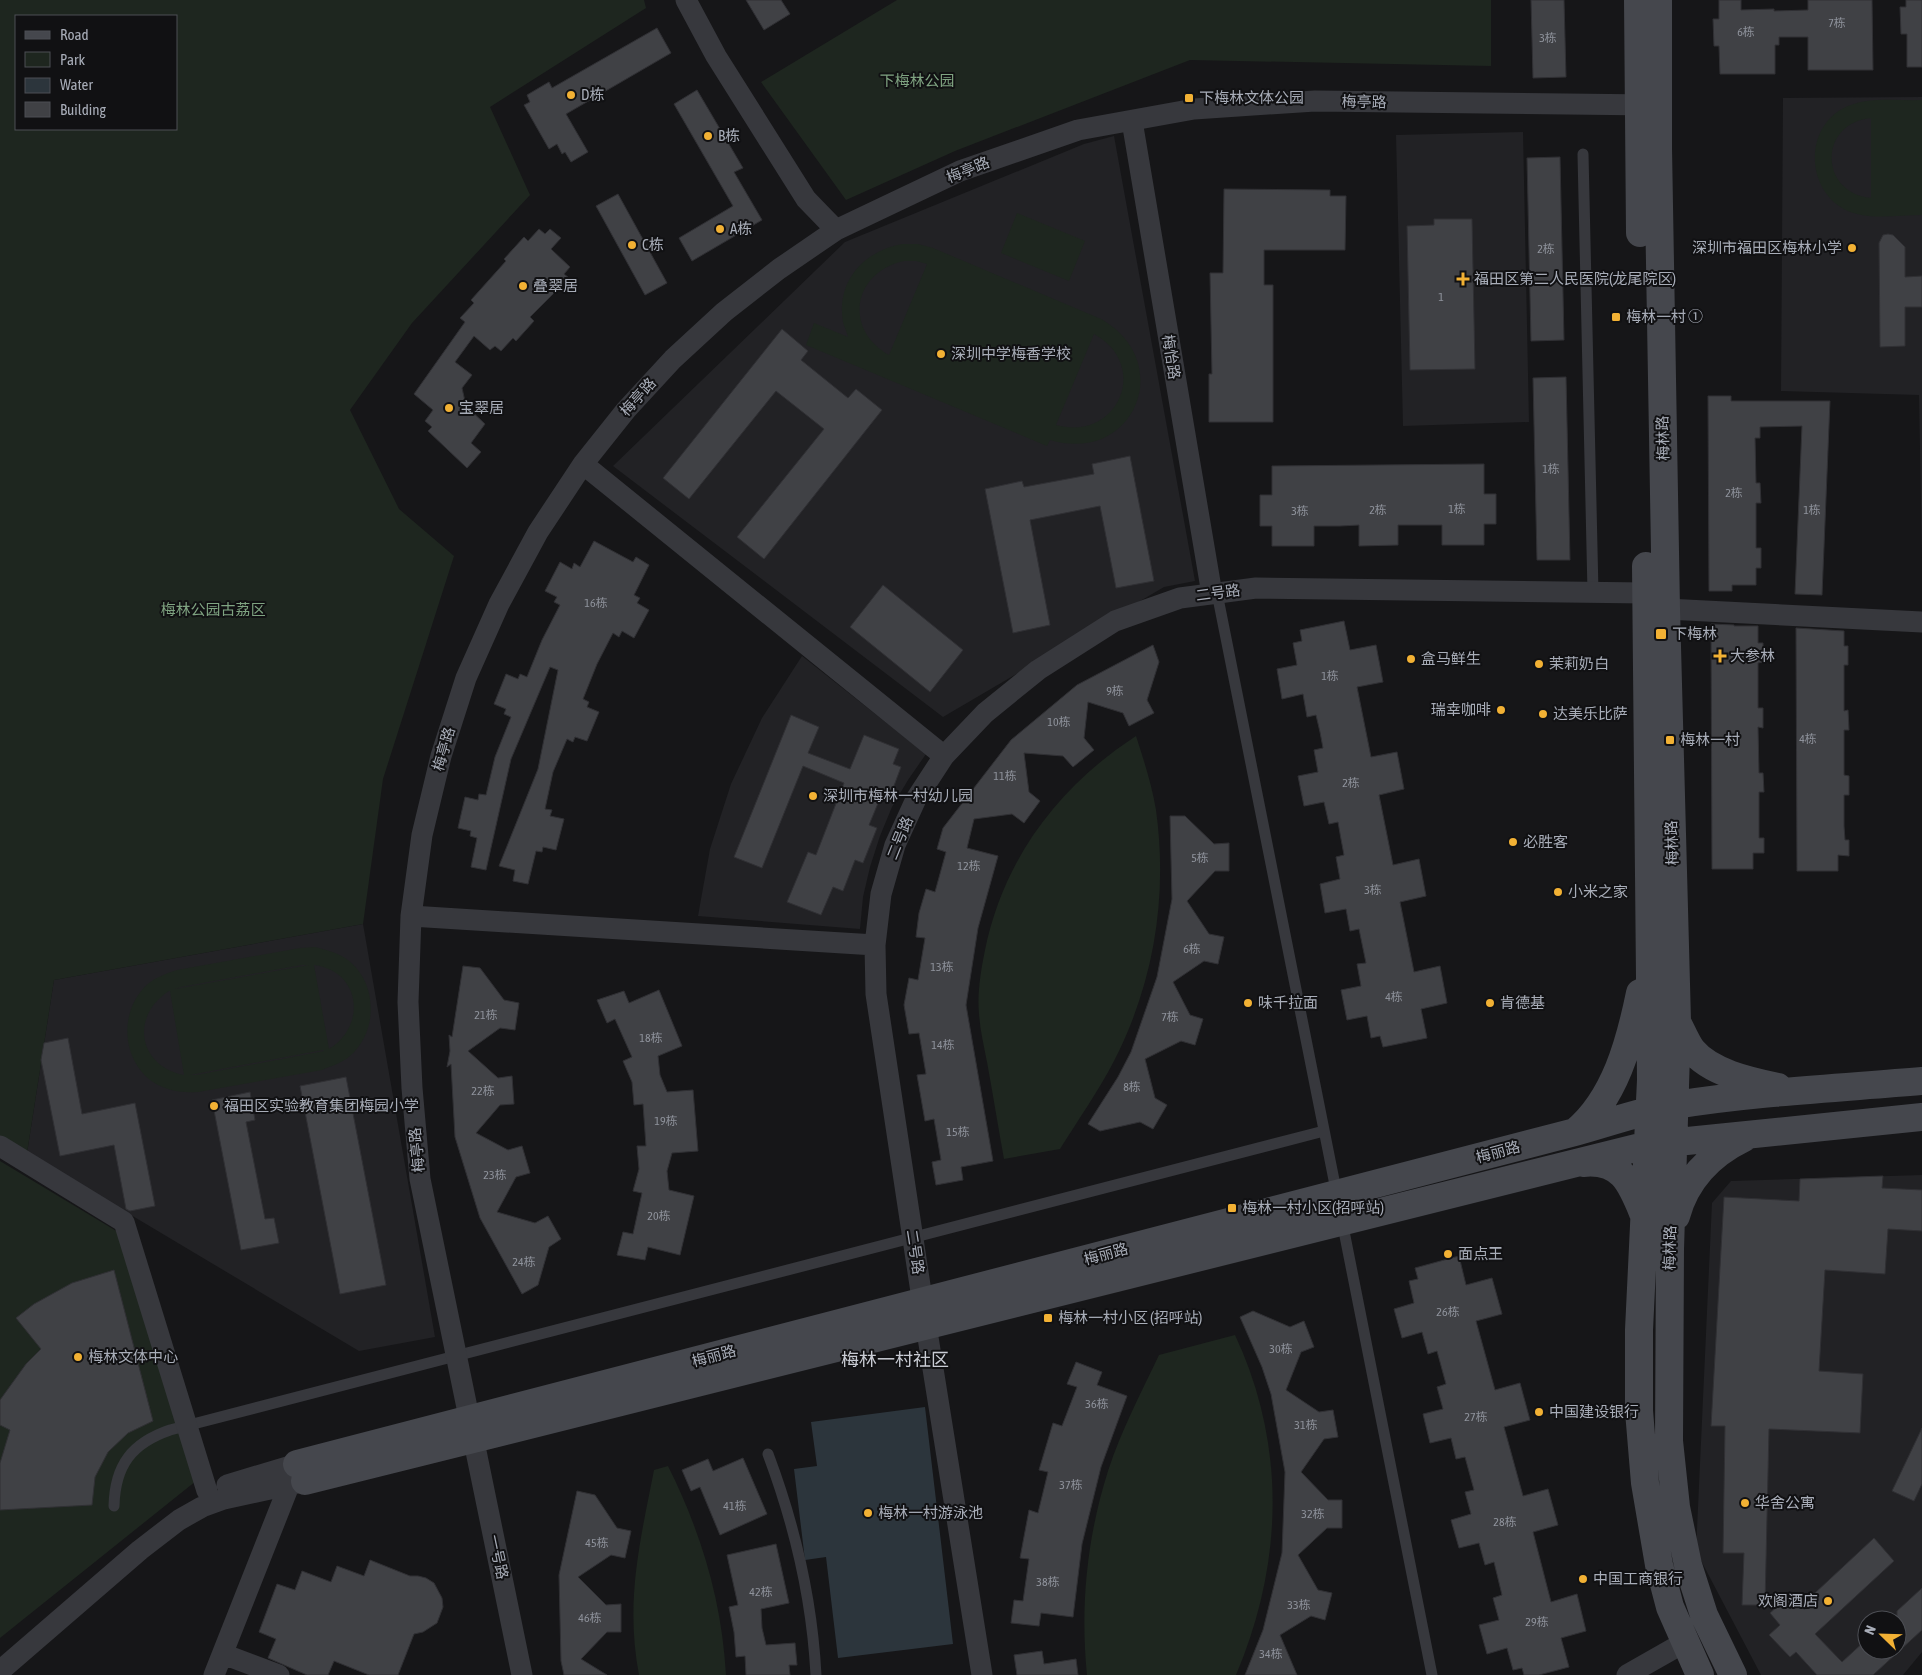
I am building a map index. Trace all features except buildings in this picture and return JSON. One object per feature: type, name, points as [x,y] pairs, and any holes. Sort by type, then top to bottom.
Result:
[{"type":"main road","name":"梅林路","points":[[1638,0],[1649,105],[1656,601],[1650,943],[1662,1108],[1661,1143],[1670,1249],[1669,1441],[1676,1507],[1688,1565],[1704,1615],[1733,1675]]},
{"type":"main road","name":"梅林路","points":[[1649,105],[1658,0]]},
{"type":"main road","name":"梅林路","points":[[1656,601],[1677,1021],[1662,1108]]},
{"type":"main road","points":[[1575,1132],[1601,1103],[1620,1064],[1638,1006],[1650,943]]},
{"type":"main road","points":[[1677,1021],[1691,1049],[1711,1065],[1754,1082],[1797,1091]]},
{"type":"main road","name":"梅丽路","points":[[297,1477],[471,1429],[1339,1207],[1575,1132],[1662,1108],[1797,1091],[1922,1081]]},
{"type":"main road","name":"梅丽路","points":[[1339,1207],[1562,1165],[1661,1143],[1922,1117]]},
{"type":"main road","points":[[1670,1249],[1679,1203],[1692,1181],[1707,1162],[1725,1147],[1751,1134]]},
{"type":"main road","name":"梅林路","points":[[1661,1143],[1644,1215],[1638,1368],[1642,1460],[1659,1565],[1670,1607],[1700,1675]]},
{"type":"main road","points":[[1562,1165],[1590,1162],[1613,1167],[1624,1175],[1632,1185],[1644,1215]]},
{"type":"street","points":[[686,0],[720,62],[806,199],[836,230]]},
{"type":"street","name":"梅亭路","points":[[471,1429],[420,1179],[412,1088],[408,1002],[411,916],[426,818],[441,756],[466,678],[499,604],[538,532],[583,464],[626,410],[688,345],[724,312],[779,269],[836,230],[960,172],[1078,130],[1194,109],[1315,101],[1649,105]]},
{"type":"street","name":"梅怡路","points":[[1132,120],[1214,593]]},
{"type":"street","points":[[583,464],[944,756]]},
{"type":"street","name":"二号路","points":[[982,1675],[912,1238],[876,994],[875,945],[881,894],[895,845],[916,799],[944,756],[985,713],[1038,670],[1115,621],[1180,598],[1214,593],[1256,588],[1593,592],[1656,601],[1922,622]]},
{"type":"street","points":[[411,916],[875,945]]},
{"type":"street","points":[[0,1146],[124,1222],[207,1491]]},
{"type":"street","name":"一号路","points":[[471,1429],[522,1675]]},
{"type":"street","points":[[0,1653],[150,1524],[182,1502],[207,1491],[297,1477]]},
{"type":"street","points":[[214,1675],[297,1477]]},
{"type":"street","points":[[0,1671],[140,1550],[179,1520],[224,1499],[297,1477]]},
{"type":"street","points":[[1627,1675],[1685,1642]]},
{"type":"street","points":[[222,1654],[279,1675]]},
{"type":"lane","points":[[1583,154],[1593,592]]},
{"type":"lane","points":[[1214,593],[1324,1131],[1432,1675]]},
{"type":"lane","points":[[114,1506],[114,1488],[119,1472],[139,1444],[154,1435],[1324,1131]]},
{"type":"lane","points":[[768,1454],[782,1492],[803,1571],[811,1620],[816,1675]]},
{"type":"shaded area","name":"深圳市福田区梅林小学","points":[[1922,97],[1922,558],[1919,395],[1781,391],[1783,98]]},
{"type":"shaded area","name":"福田区第二人民医院(龙尾院区)","points":[[1523,132],[1529,422],[1403,426],[1396,135]]},
{"type":"shaded area","name":"深圳中学梅香学校","points":[[1114,136],[1195,581],[1164,587],[943,717],[613,466],[845,242],[1084,144]]},
{"type":"shaded area","name":"深圳市梅林一村幼儿园","points":[[802,656],[926,754],[892,807],[880,836],[863,897],[860,929],[698,916],[710,849],[731,784],[762,718]]},
{"type":"shaded area","name":"福田区实验教育集团梅园小学","points":[[363,924],[435,1337],[359,1351],[27,1153],[54,980]]},
{"type":"shaded area","points":[[1922,1175],[1922,1652],[1903,1675],[1761,1675],[1696,1551],[1712,1203],[1731,1181]]},
{"type":"green space","name":"梅林公园古荔区","points":[[0,0],[644,0],[646,8],[490,107],[530,195],[412,323],[350,410],[399,509],[454,556],[383,779],[363,924],[54,980],[27,1153],[0,1136]]},
{"type":"green space","name":"下梅林公园","points":[[897,0],[1491,0],[1491,66],[1190,60],[955,151],[846,200],[761,82]]},
{"type":"green space","points":[[1922,100],[1922,215],[1873,216],[1857,214],[1841,207],[1828,196],[1820,182],[1815,166],[1815,150],[1820,134],[1829,120],[1842,109],[1861,102]],"holes":[[[1871,118],[1871,198],[1854,193],[1841,184],[1834,171],[1832,158],[1834,144],[1842,132],[1854,123]]]},
{"type":"green space","points":[[1017,213],[1085,241],[1069,281],[1001,253]]},
{"type":"green space","points":[[902,244],[918,244],[933,248],[1101,319],[1124,338],[1137,360],[1140,383],[1136,405],[1123,424],[1104,438],[1079,444],[1050,440],[1047,446],[806,345],[814,323],[848,337],[843,322],[842,307],[849,281],[865,261],[876,253]],"holes":[[[904,261],[916,261],[927,264],[889,355],[874,344],[865,331],[860,317],[860,302],[865,289],[874,277],[887,267]],[[1094,334],[1111,348],[1121,364],[1123,381],[1120,398],[1110,412],[1096,422],[1078,427],[1056,425]]]},
{"type":"green space","points":[[1136,736],[1150,782],[1156,810],[1160,875],[1159,907],[1154,939],[1139,1001],[1114,1061],[1095,1095],[1060,1149],[1004,1159],[981,1032],[979,1006],[982,965],[994,916],[1006,885],[1021,855],[1059,801],[1108,756]]},
{"type":"green space","points":[[315,947],[338,954],[356,968],[364,979],[369,992],[370,1020],[359,1046],[350,1056],[322,1070],[198,1092],[180,1092],[164,1088],[153,1082],[142,1072],[134,1060],[129,1047],[128,1019],[139,993],[149,983],[162,975],[177,970]],"holes":[[[302,965],[309,965],[175,989]],[[314,965],[330,969],[342,977],[349,988],[353,1001],[353,1014],[349,1027],[341,1039],[329,1049]],[[170,991],[184,1075],[169,1070],[157,1062],[149,1051],[145,1039],[144,1026],[148,1013],[157,1001]],[[323,1050],[324,1051],[190,1075]]]},
{"type":"green space","name":"梅林文体中心","points":[[0,1161],[118,1232],[196,1481],[0,1638]]},
{"type":"green space","points":[[1235,1335],[1252,1377],[1264,1419],[1271,1462],[1273,1505],[1270,1548],[1263,1591],[1252,1633],[1236,1675],[1087,1675],[1084,1623],[1090,1546],[1108,1471],[1125,1427],[1159,1355]]},
{"type":"green space","points":[[668,1466],[690,1516],[708,1568],[720,1620],[726,1675],[639,1675],[633,1622],[639,1547],[654,1470]]},
{"type":"water","name":"梅林一村游泳池","points":[[925,1407],[953,1644],[838,1658],[826,1557],[805,1560],[794,1469],[817,1466],[811,1422]]},
{"type":"place","name":"D栋","points":[[571,95]]},
{"type":"place","name":"下梅林文体公园","points":[[1189,98]]},
{"type":"place","name":"B栋","points":[[708,136]]},
{"type":"place","name":"A栋","points":[[720,229]]},
{"type":"place","name":"C栋","points":[[632,245]]},
{"type":"place","name":"深圳市福田区梅林小学","points":[[1852,248]]},
{"type":"place","name":"福田区第二人民医院(龙尾院区)","points":[[1463,279]]},
{"type":"place","name":"叠翠居","points":[[523,286]]},
{"type":"place","name":"梅林一村 ①","points":[[1616,317]]},
{"type":"place","name":"深圳中学梅香学校","points":[[941,354]]},
{"type":"place","name":"宝翠居","points":[[449,408]]},
{"type":"place","name":"下梅林","points":[[1661,634]]},
{"type":"place","name":"大参林","points":[[1720,656]]},
{"type":"place","name":"盒马鲜生","points":[[1411,659]]},
{"type":"place","name":"茉莉奶白","points":[[1539,664]]},
{"type":"place","name":"瑞幸咖啡","points":[[1501,710]]},
{"type":"place","name":"达美乐比萨","points":[[1543,714]]},
{"type":"place","name":"梅林一村","points":[[1670,740]]},
{"type":"place","name":"深圳市梅林一村幼儿园","points":[[813,796]]},
{"type":"place","name":"必胜客","points":[[1513,842]]},
{"type":"place","name":"小米之家","points":[[1558,892]]},
{"type":"place","name":"味千拉面","points":[[1248,1003]]},
{"type":"place","name":"肯德基","points":[[1490,1003]]},
{"type":"place","name":"福田区实验教育集团梅园小学","points":[[214,1106]]},
{"type":"place","name":"梅林一村小区(招呼站)","points":[[1232,1208]]},
{"type":"place","name":"面点王","points":[[1448,1254]]},
{"type":"place","name":"梅林一村小区 (招呼站)","points":[[1048,1318]]},
{"type":"place","name":"梅林文体中心","points":[[78,1357]]},
{"type":"place","name":"中国建设银行","points":[[1539,1412]]},
{"type":"place","name":"华舍公寓","points":[[1745,1503]]},
{"type":"place","name":"梅林一村游泳池","points":[[868,1513]]},
{"type":"place","name":"中国工商银行","points":[[1583,1579]]},
{"type":"place","name":"欢阁酒店","points":[[1828,1601]]},
{"type":"district","name":"梅林一村社区","points":[[895,1360]]}]
